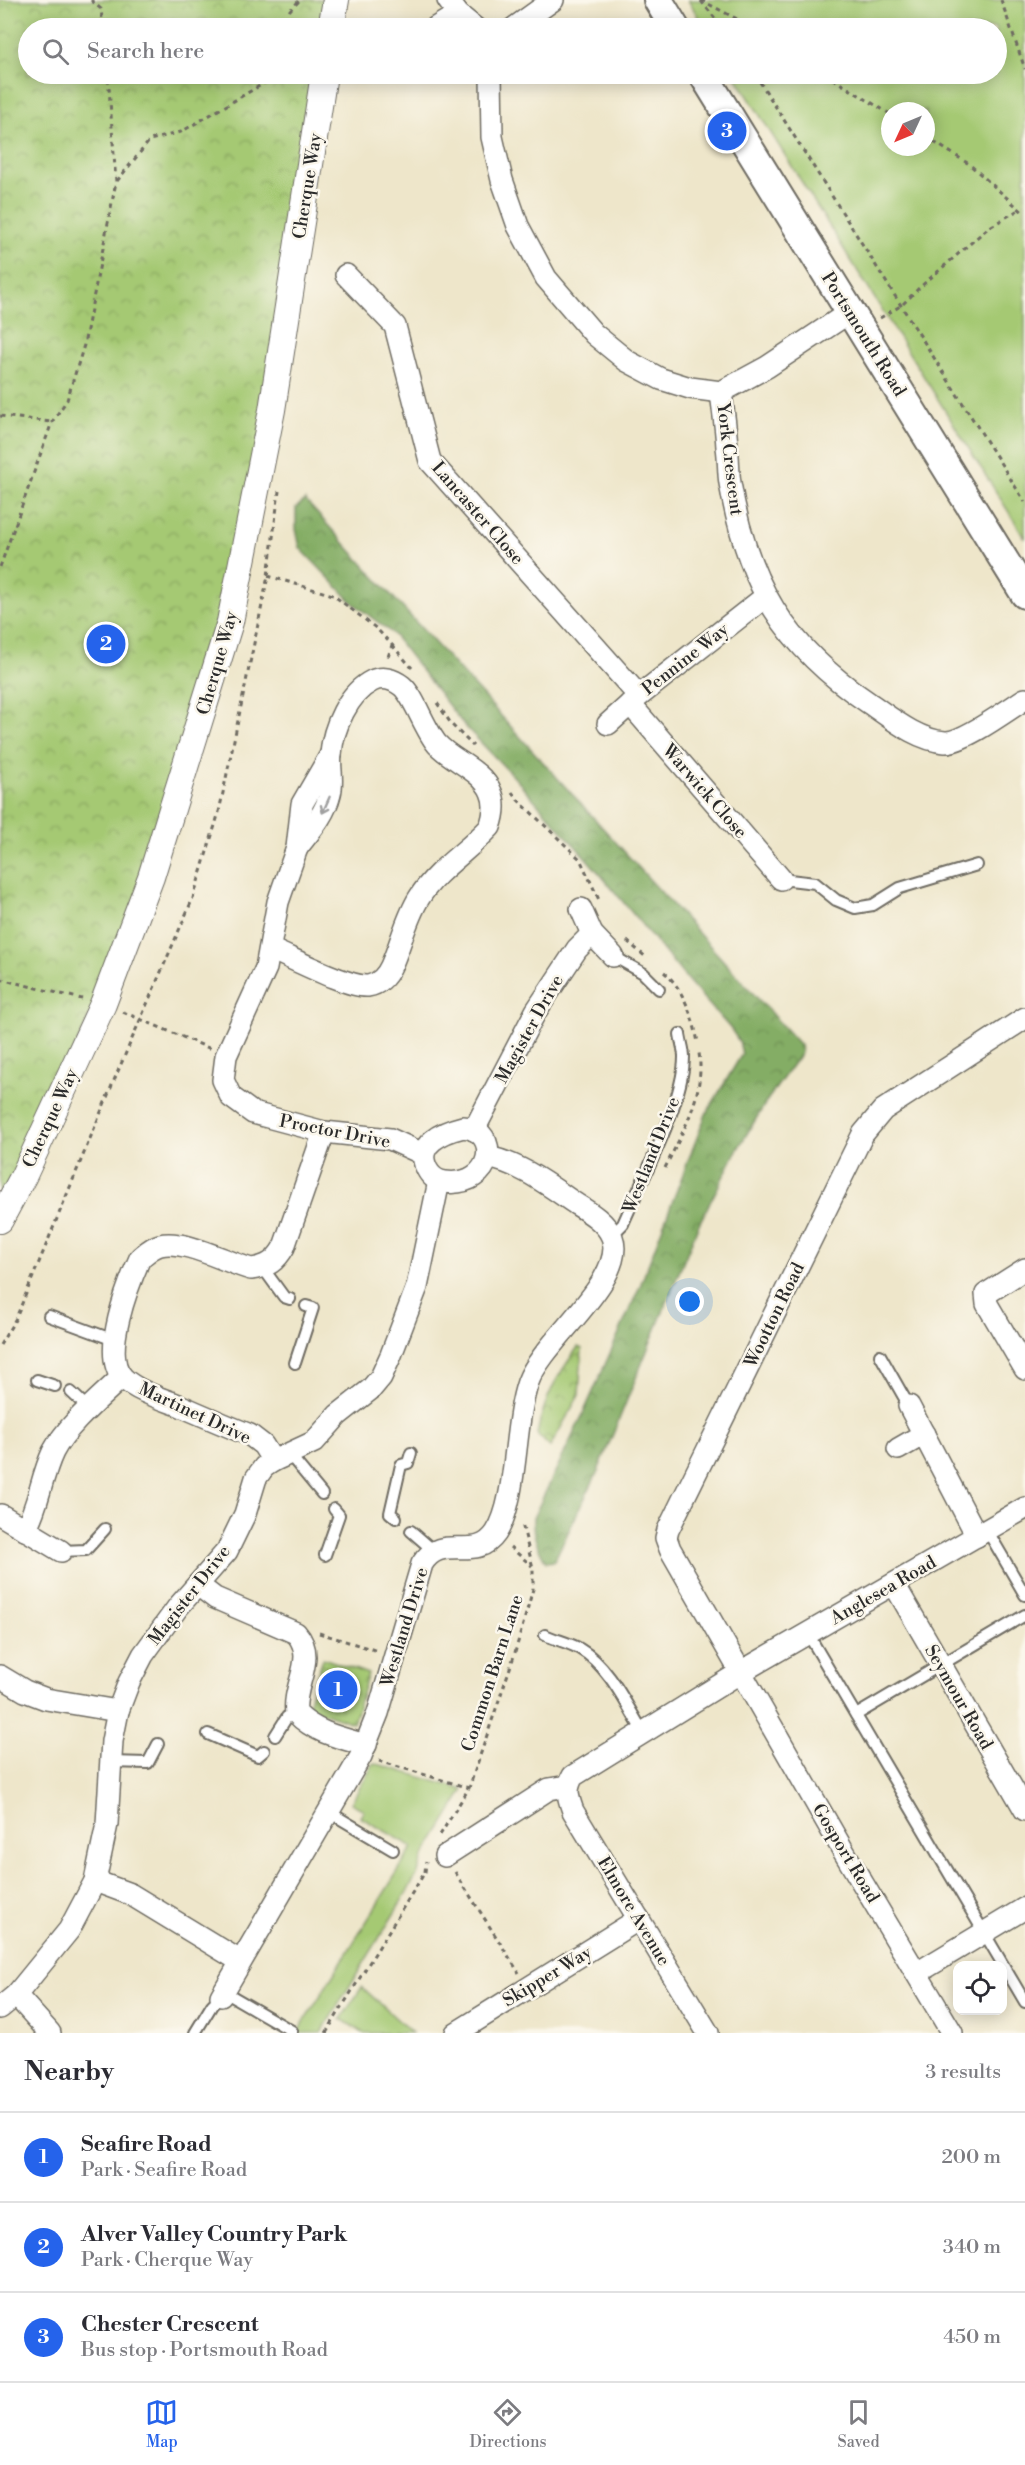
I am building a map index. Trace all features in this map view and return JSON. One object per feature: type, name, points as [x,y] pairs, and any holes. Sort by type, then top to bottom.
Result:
[{"type":"main road","points":[[658,0],[669,18]]},
{"type":"main road","name":"Portsmouth Road","points":[[709,84],[1025,594]]},
{"type":"street","points":[[333,18],[336,0]]},
{"type":"street","points":[[528,18],[554,0]]},
{"type":"street","points":[[453,7],[465,18]]},
{"type":"street","name":"Cherque Way","points":[[0,1220],[24,1174],[103,1004],[151,877],[230,622],[272,410],[322,84]]},
{"type":"street","points":[[491,84],[492,137],[502,180],[518,226],[546,278],[594,334],[627,362],[661,379],[690,388],[722,392]]},
{"type":"street","name":"Lancaster Close","points":[[346,276],[395,326],[430,461],[634,700]]},
{"type":"street","name":"York Crescent","points":[[850,312],[766,367],[722,392],[729,481],[747,555],[765,597],[782,623],[809,654],[855,693],[921,735],[947,742],[970,733],[1025,699]]},
{"type":"street","name":"Pennine Way","points":[[608,724],[634,700],[765,597]]},
{"type":"street","points":[[270,949],[347,982],[358,985],[376,983],[385,977],[411,915],[426,888],[490,827],[494,817],[491,791],[481,778],[438,744],[424,726],[403,687],[392,680],[382,678]]},
{"type":"street","name":"Proctor Drive","points":[[382,678],[370,682],[350,700],[334,735],[330,754],[333,779],[326,808],[297,848],[278,902],[270,949],[258,988],[226,1056],[223,1080],[231,1097],[252,1113],[324,1132],[390,1139],[423,1154]]},
{"type":"street","name":"Warwick Close","points":[[634,700],[781,879]]},
{"type":"street","points":[[582,909],[592,934],[613,956]]},
{"type":"street","name":"Magister Drive","points":[[474,1130],[536,1011],[577,949],[592,934]]},
{"type":"street","name":"Wootton Road","points":[[741,1672],[670,1549],[666,1538],[668,1530],[863,1134],[883,1110],[1025,1018]]},
{"type":"street","points":[[463,1127],[474,1130],[485,1142],[488,1157],[482,1170],[474,1177],[457,1182],[439,1181],[428,1171],[423,1154],[429,1143],[446,1132],[463,1127]]},
{"type":"street","points":[[263,1268],[273,1263],[284,1246],[324,1132]]},
{"type":"street","name":"Westland Drive","points":[[222,1994],[363,1751],[422,1564],[426,1557],[441,1548],[479,1547],[495,1534],[501,1523],[509,1490],[521,1402],[529,1378],[557,1336],[608,1275],[615,1250],[612,1235],[593,1215],[507,1161],[488,1157]]},
{"type":"street","name":"Magister Drive","points":[[0,2008],[16,1995],[69,1930],[95,1881],[107,1824],[110,1762],[118,1711],[143,1655],[159,1631],[227,1551],[245,1514],[256,1478],[264,1467],[314,1442],[338,1415],[371,1389],[381,1377],[417,1287],[439,1181]]},
{"type":"street","name":"Martinet Drive","points":[[263,1268],[251,1269],[239,1266],[184,1246],[159,1245],[140,1258],[123,1304],[114,1340],[116,1360],[122,1377],[148,1393],[250,1435],[281,1458]]},
{"type":"street","points":[[1025,1269],[986,1294],[987,1304],[1025,1369]]},
{"type":"street","points":[[25,1530],[34,1515],[54,1450],[89,1409],[122,1377]]},
{"type":"street","points":[[909,1406],[982,1533]]},
{"type":"street","points":[[898,1449],[924,1434]]},
{"type":"street","name":"Anglesea Road","points":[[741,1672],[1025,1508]]},
{"type":"street","points":[[1,1515],[61,1551]]},
{"type":"street","name":"Seymour Road","points":[[894,1584],[1025,1809]]},
{"type":"street","points":[[198,1585],[215,1598],[285,1628],[303,1641],[306,1655],[297,1686],[296,1713],[304,1722],[363,1751]]},
{"type":"street","points":[[437,1850],[549,1789],[568,1786],[573,1776],[741,1672]]},
{"type":"street","name":"Gosport Road","points":[[741,1672],[952,2033]]},
{"type":"street","points":[[0,1676],[46,1699],[118,1711]]},
{"type":"street","name":"Elmore Avenue","points":[[568,1786],[567,1796],[573,1811],[708,2033]]},
{"type":"street","points":[[95,1881],[130,1894],[240,1961]]},
{"type":"street","points":[[917,1973],[1025,1908]]},
{"type":"street","name":"Skipper Way","points":[[456,2033],[639,1919]]},
{"type":"street","points":[[16,1995],[50,2033]]},
{"type":"lane","points":[[781,879],[815,883],[836,900],[855,909],[873,905],[900,888],[977,865]]},
{"type":"lane","points":[[613,956],[643,973],[659,989]]},
{"type":"lane","name":"Westland Drive","points":[[612,1235],[623,1224],[671,1112],[683,1067],[684,1055],[680,1034]]},
{"type":"lane","points":[[263,1268],[284,1297],[290,1299]]},
{"type":"lane","points":[[295,1362],[314,1308],[306,1306]]},
{"type":"lane","points":[[49,1316],[114,1340]]},
{"type":"lane","points":[[880,1355],[909,1406]]},
{"type":"lane","points":[[37,1380],[55,1386]]},
{"type":"lane","points":[[70,1392],[89,1409]]},
{"type":"lane","points":[[396,1518],[390,1513],[401,1465],[408,1463],[411,1453]]},
{"type":"lane","points":[[281,1458],[322,1494]]},
{"type":"lane","points":[[325,1555],[339,1515],[334,1509]]},
{"type":"lane","points":[[61,1551],[86,1550],[105,1529]]},
{"type":"lane","points":[[411,1532],[434,1551]]},
{"type":"lane","points":[[982,1533],[1025,1595]]},
{"type":"lane","points":[[856,1714],[1025,1615]]},
{"type":"lane","points":[[808,1634],[1025,2002]]},
{"type":"lane","points":[[545,1635],[581,1649],[598,1664],[643,1732]]},
{"type":"lane","points":[[275,1736],[287,1717],[296,1713]]},
{"type":"lane","points":[[208,1734],[258,1756],[264,1751]]},
{"type":"lane","points":[[110,1762],[148,1763],[158,1744]]},
{"type":"lane","points":[[329,1812],[393,1850]]},
{"type":"lane","points":[[195,2033],[212,2005],[222,1994],[292,2031]]},
{"type":"path","points":[[91,0],[101,9],[102,18]]},
{"type":"path","points":[[287,18],[290,10],[300,0]]},
{"type":"path","points":[[701,0],[715,18]]},
{"type":"path","points":[[701,0],[735,18]]},
{"type":"path","points":[[1001,0],[1025,69]]},
{"type":"path","points":[[0,567],[52,422],[67,400],[84,345],[116,182],[109,84]]},
{"type":"path","points":[[116,182],[150,140],[181,132],[263,84]]},
{"type":"path","points":[[761,84],[1025,502]]},
{"type":"path","points":[[841,84],[881,108]]},
{"type":"path","points":[[935,143],[969,164],[1025,214]]},
{"type":"path","points":[[878,318],[886,316],[902,305],[988,228],[1020,209]]},
{"type":"path","points":[[0,416],[52,422]]},
{"type":"path","points":[[268,576],[333,595],[377,629],[392,645],[382,678]]},
{"type":"path","points":[[0,979],[103,1004],[226,1056]]},
{"type":"path","name":"Common Barn Lane","points":[[326,2033],[425,1872],[470,1788],[514,1656],[533,1589],[533,1568],[521,1519]]},
{"type":"path","points":[[320,1633],[394,1656]]},
{"type":"path","points":[[363,1751],[470,1788]]},
{"type":"path","points":[[437,1850],[528,1988]]},
{"type":"green space","points":[[0,0],[325,0],[322,18],[18,18],[18,84],[313,84],[272,410],[151,877],[0,1217]]},
{"type":"green space","points":[[688,0],[1025,0],[1025,538],[740,84],[1007,84],[1007,18],[699,18]]},
{"type":"green space","points":[[305,500],[800,1045],[801,1053],[768,1099],[737,1150],[698,1226],[598,1471],[554,1561],[546,1562],[540,1551],[534,1535],[533,1518],[583,1414],[640,1286],[706,1114],[742,1054],[739,1041],[600,874],[514,777],[463,724],[393,634],[353,603],[300,548],[296,529],[296,508]]},
{"type":"green space","points":[[578,1347],[582,1349],[579,1395],[550,1447],[537,1434],[540,1421],[552,1388]]},
{"type":"green space","points":[[323,1658],[368,1674],[353,1723],[307,1707]]},
{"type":"green space","points":[[374,1763],[464,1790],[423,1857],[418,1873],[397,1909],[321,2033],[297,2033],[413,1847],[360,1817],[364,1810],[351,1803]]},
{"type":"green space","points":[[362,1987],[412,2033],[363,2033],[341,2019]]},
{"type":"place","name":"Chester Crescent","points":[[727,131]]},
{"type":"place","name":"Alver Valley Country Park","points":[[106,644]]},
{"type":"place","name":"Seafire Road","points":[[338,1690]]}]
